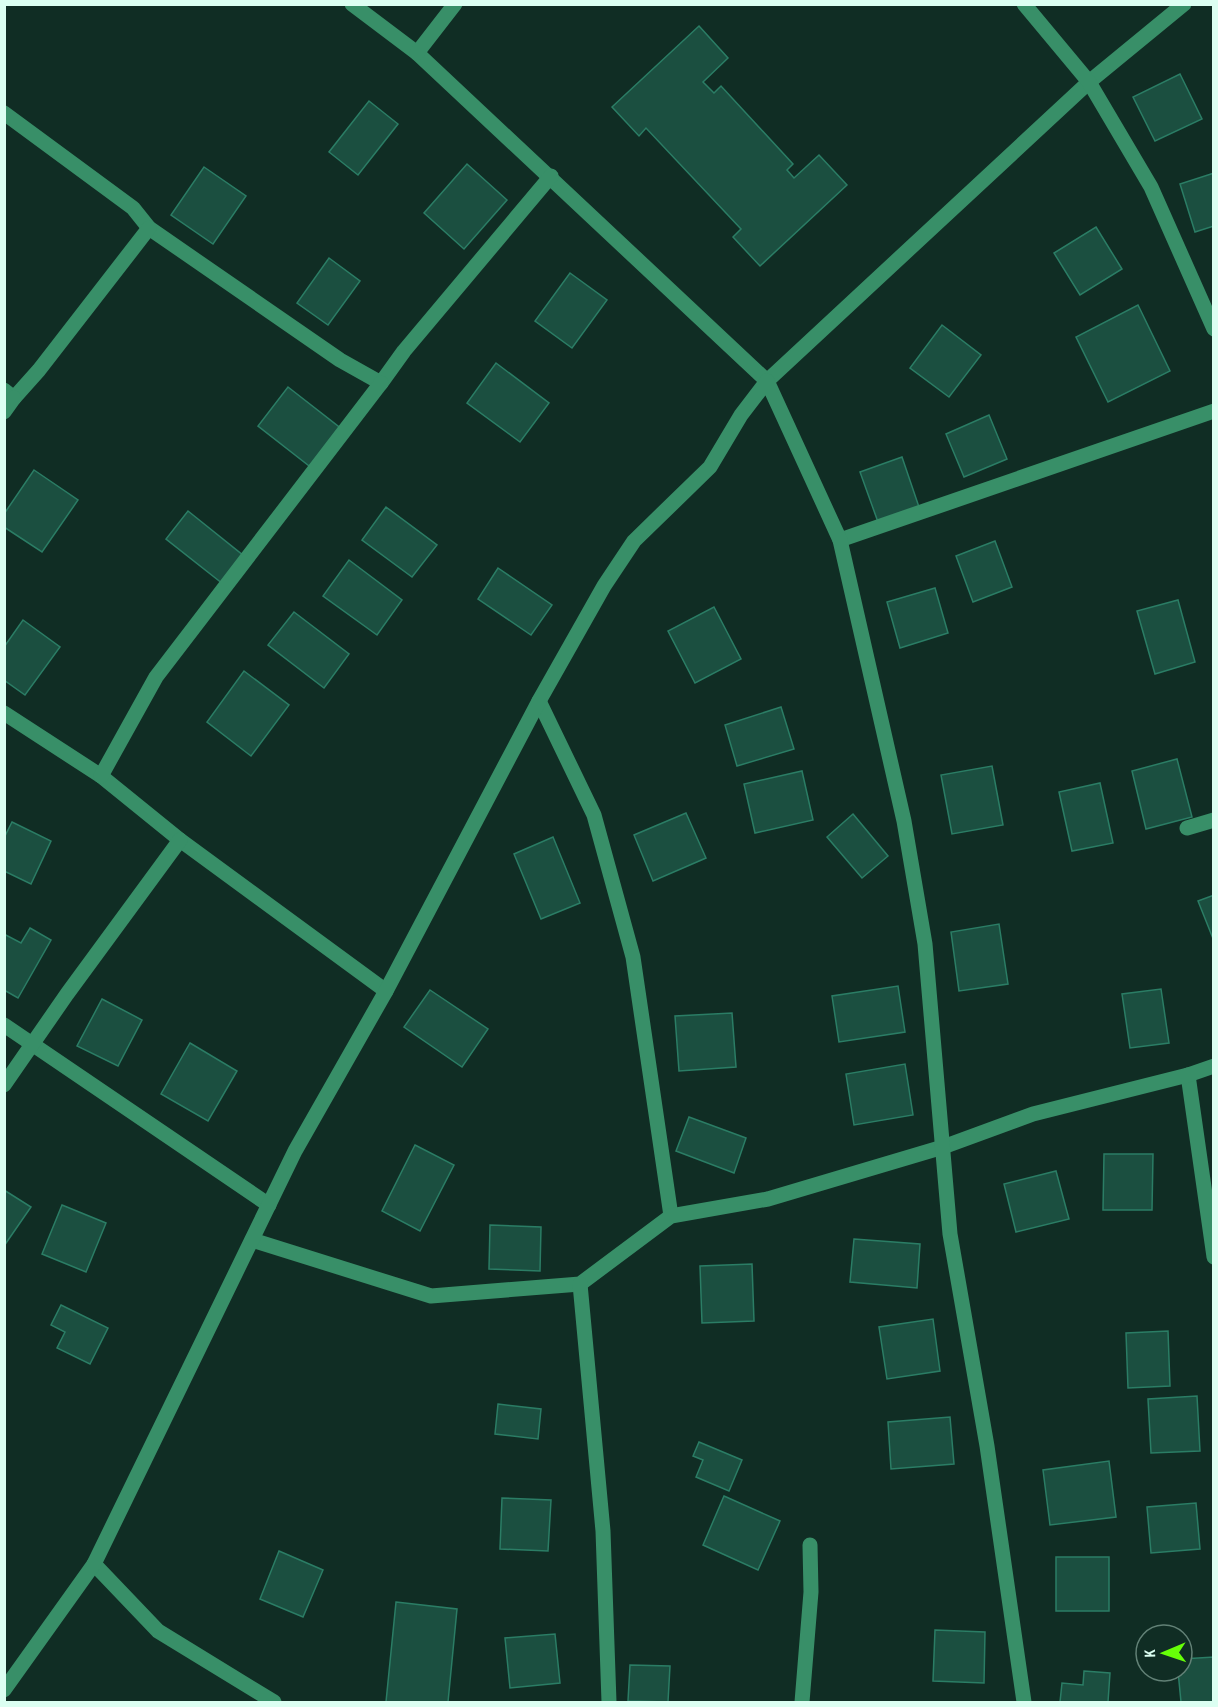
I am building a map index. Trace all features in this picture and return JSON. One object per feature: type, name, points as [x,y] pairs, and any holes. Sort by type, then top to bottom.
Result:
[{"type":"street","points":[[352,4],[417,53],[551,176],[767,381],[840,540],[904,821],[925,944],[950,1234],[987,1446],[1024,1702]]},
{"type":"street","points":[[417,53],[455,4]]},
{"type":"street","points":[[1024,4],[1089,82],[1151,187],[1214,329]]},
{"type":"street","points":[[4,1690],[94,1564],[295,1151],[386,991],[539,700],[604,586],[634,541],[710,467],[741,415],[767,381],[1089,82],[1184,4]]},
{"type":"street","points":[[4,113],[133,208],[149,228],[340,360],[381,383]]},
{"type":"street","points":[[101,776],[156,677],[404,351],[551,176]]},
{"type":"street","points":[[4,412],[9,394],[39,370],[149,228]]},
{"type":"street","points":[[840,540],[1214,411]]},
{"type":"street","points":[[539,700],[594,815],[633,957],[671,1216]]},
{"type":"street","points":[[4,713],[101,776],[180,840],[386,991]]},
{"type":"street","points":[[1187,828],[1214,820]]},
{"type":"street","points":[[4,1085],[180,840]]},
{"type":"street","points":[[4,1025],[269,1205]]},
{"type":"street","points":[[252,1240],[431,1296],[580,1284],[671,1216],[768,1199],[943,1147],[1033,1114],[1188,1075],[1214,1066]]},
{"type":"street","points":[[1188,1075],[1214,1257]]},
{"type":"street","points":[[580,1284],[603,1531],[609,1702]]},
{"type":"street","points":[[802,1702],[811,1592],[810,1545]]},
{"type":"street","points":[[94,1564],[158,1631],[274,1702]]},
{"type":"building","points":[[699,26],[728,58],[703,82],[714,93],[721,86],[793,164],[787,170],[794,178],[819,155],[847,185],[760,266],[733,237],[741,229],[646,128],[639,136],[612,107]]},
{"type":"building","points":[[1180,74],[1202,119],[1155,141],[1133,97]]},
{"type":"building","points":[[369,101],[398,124],[358,175],[329,152]]},
{"type":"building","points":[[467,164],[507,200],[464,249],[424,213]]},
{"type":"building","points":[[204,167],[246,196],[213,244],[171,215]]},
{"type":"building","points":[[1214,173],[1214,226],[1195,232],[1180,184]]},
{"type":"building","points":[[1096,227],[1122,269],[1080,295],[1054,253]]},
{"type":"building","points":[[329,258],[360,281],[328,325],[297,303]]},
{"type":"building","points":[[570,273],[607,300],[572,348],[535,321]]},
{"type":"building","points":[[1138,305],[1170,371],[1108,402],[1076,337]]},
{"type":"building","points":[[942,325],[981,355],[949,397],[910,368]]},
{"type":"building","points":[[496,363],[549,403],[520,442],[467,403]]},
{"type":"building","points":[[288,387],[343,430],[313,469],[258,426]]},
{"type":"building","points":[[989,415],[1007,459],[964,477],[946,434]]},
{"type":"building","points":[[902,457],[919,507],[878,522],[860,472]]},
{"type":"building","points":[[34,470],[78,500],[42,552],[4,527],[4,514]]},
{"type":"building","points":[[386,507],[437,545],[412,577],[362,540]]},
{"type":"building","points":[[188,511],[244,556],[223,584],[166,539]]},
{"type":"building","points":[[995,541],[1012,587],[973,602],[956,556]]},
{"type":"building","points":[[349,560],[402,600],[377,635],[323,596]]},
{"type":"building","points":[[498,568],[552,605],[531,635],[478,599]]},
{"type":"building","points":[[935,588],[948,633],[900,648],[887,602]]},
{"type":"building","points":[[1178,600],[1195,662],[1155,674],[1137,611]]},
{"type":"building","points":[[714,607],[741,659],[695,683],[668,631]]},
{"type":"building","points":[[294,612],[349,654],[324,688],[268,645]]},
{"type":"building","points":[[23,620],[60,647],[25,695],[4,680],[4,647]]},
{"type":"building","points":[[244,671],[289,705],[251,756],[207,722]]},
{"type":"building","points":[[781,707],[794,749],[737,766],[725,725]]},
{"type":"building","points":[[1177,759],[1192,817],[1146,829],[1132,771]]},
{"type":"building","points":[[992,766],[1003,825],[952,834],[941,775]]},
{"type":"building","points":[[802,771],[813,820],[755,833],[744,784]]},
{"type":"building","points":[[1100,783],[1113,843],[1072,851],[1059,792]]},
{"type":"building","points":[[686,813],[706,858],[653,881],[634,835]]},
{"type":"building","points":[[853,814],[888,856],[862,878],[827,837]]},
{"type":"building","points":[[12,822],[51,841],[31,884],[4,871],[4,838]]},
{"type":"building","points":[[553,837],[580,903],[541,919],[514,854]]},
{"type":"building","points":[[1214,895],[1214,941],[1198,901]]},
{"type":"building","points":[[999,924],[1008,984],[959,991],[951,932]]},
{"type":"building","points":[[30,928],[51,940],[18,998],[4,990],[4,934],[21,943]]},
{"type":"building","points":[[898,986],[905,1032],[839,1042],[832,996]]},
{"type":"building","points":[[1161,989],[1169,1043],[1130,1048],[1122,994]]},
{"type":"building","points":[[430,990],[488,1029],[462,1067],[404,1027]]},
{"type":"building","points":[[102,999],[142,1020],[118,1066],[77,1046]]},
{"type":"building","points":[[732,1013],[736,1067],[679,1071],[675,1016]]},
{"type":"building","points":[[190,1043],[237,1071],[208,1121],[161,1094]]},
{"type":"building","points":[[905,1064],[913,1115],[854,1125],[846,1074]]},
{"type":"building","points":[[689,1117],[746,1138],[734,1173],[676,1151]]},
{"type":"building","points":[[415,1145],[454,1165],[420,1231],[382,1211]]},
{"type":"building","points":[[1104,1154],[1153,1154],[1152,1210],[1103,1210]]},
{"type":"building","points":[[1056,1171],[1069,1219],[1016,1232],[1004,1184]]},
{"type":"building","points":[[4,1190],[31,1207],[4,1246]]},
{"type":"building","points":[[62,1205],[106,1223],[86,1272],[42,1254]]},
{"type":"building","points":[[490,1225],[541,1227],[540,1271],[489,1269]]},
{"type":"building","points":[[854,1239],[920,1244],[917,1288],[850,1282]]},
{"type":"building","points":[[752,1264],[754,1321],[702,1323],[700,1266]]},
{"type":"building","points":[[61,1305],[108,1328],[90,1364],[57,1348],[65,1332],[51,1325]]},
{"type":"building","points":[[933,1319],[940,1371],[887,1379],[879,1327]]},
{"type":"building","points":[[1168,1331],[1170,1386],[1128,1388],[1126,1333]]},
{"type":"building","points":[[1197,1396],[1200,1451],[1151,1453],[1148,1399]]},
{"type":"building","points":[[498,1404],[541,1409],[538,1439],[495,1434]]},
{"type":"building","points":[[950,1417],[954,1464],[891,1469],[888,1422]]},
{"type":"building","points":[[699,1442],[742,1460],[729,1491],[696,1477],[703,1460],[693,1456]]},
{"type":"building","points":[[1109,1461],[1116,1517],[1050,1525],[1043,1470]]},
{"type":"building","points":[[724,1496],[780,1521],[758,1570],[703,1545]]},
{"type":"building","points":[[502,1498],[551,1500],[548,1551],[500,1549]]},
{"type":"building","points":[[1196,1503],[1200,1549],[1151,1553],[1147,1507]]},
{"type":"building","points":[[279,1551],[323,1570],[303,1617],[260,1599]]},
{"type":"building","points":[[1056,1557],[1109,1557],[1109,1611],[1056,1611]]},
{"type":"building","points":[[396,1602],[457,1609],[448,1702],[386,1702]]},
{"type":"building","points":[[935,1630],[985,1632],[984,1683],[933,1681]]},
{"type":"building","points":[[555,1634],[560,1683],[510,1688],[505,1638]]},
{"type":"building","points":[[1214,1657],[1214,1702],[1181,1702],[1179,1683],[1194,1683],[1194,1658]]},
{"type":"building","points":[[630,1665],[670,1666],[668,1702],[628,1701]]},
{"type":"building","points":[[1084,1671],[1110,1673],[1108,1702],[1060,1702],[1062,1683],[1083,1685]]}]
